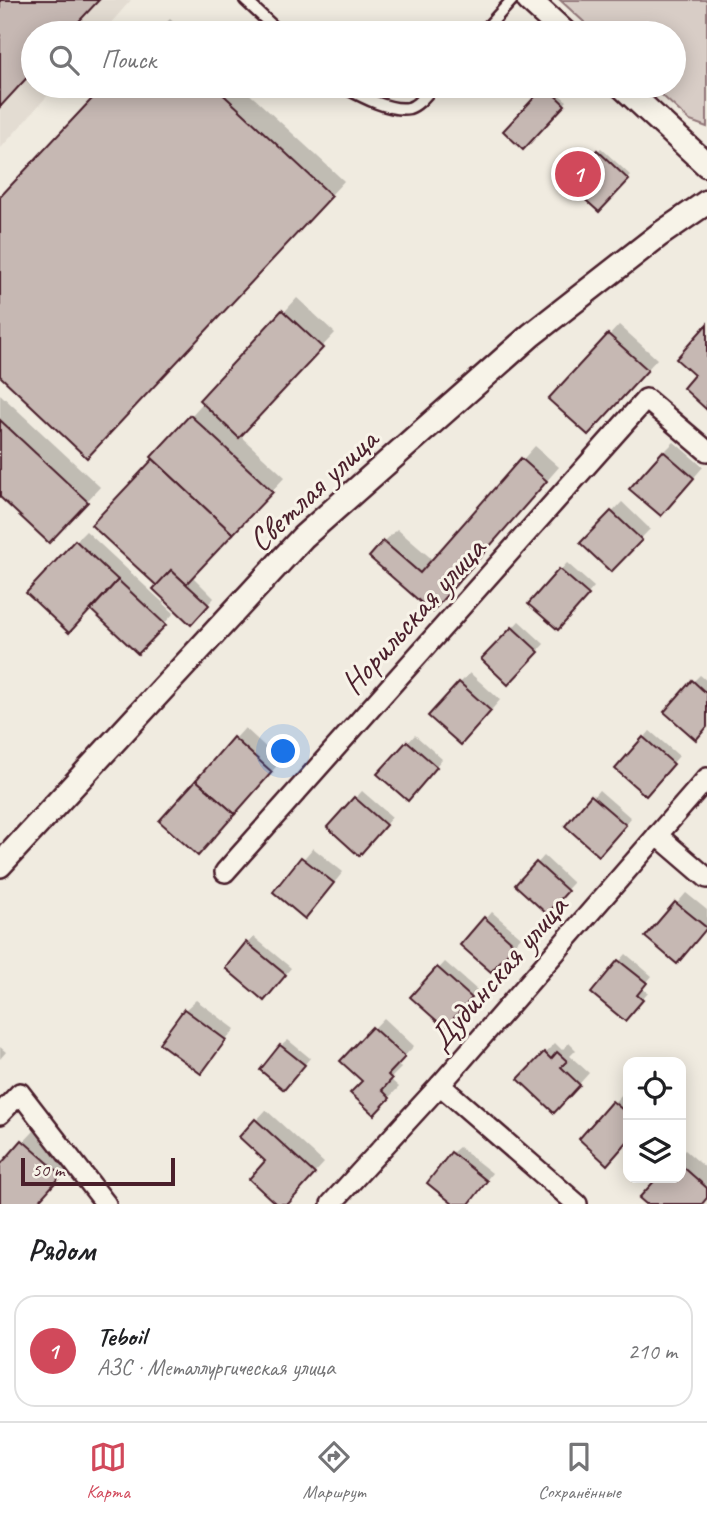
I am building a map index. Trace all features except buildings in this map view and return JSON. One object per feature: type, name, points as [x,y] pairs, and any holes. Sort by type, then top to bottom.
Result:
[{"type":"street","points":[[529,0],[552,21]]},
{"type":"street","points":[[635,98],[707,165]]},
{"type":"street","name":"Светлая улица","points":[[0,865],[303,537],[531,335],[659,235],[707,202]]},
{"type":"street","name":"Норильская улица","points":[[225,872],[646,399],[707,451]]},
{"type":"street","name":"Дудинская улица","points":[[331,1204],[440,1085],[707,778]]},
{"type":"street","points":[[657,835],[707,878]]},
{"type":"street","points":[[440,1085],[577,1204]]},
{"type":"street","points":[[0,1114],[20,1093],[106,1204]]},
{"type":"lane","points":[[245,0],[267,21]]},
{"type":"lane","points":[[493,21],[512,0]]},
{"type":"lane","points":[[364,98],[373,103],[408,108],[423,98]]},
{"type":"shaded area","points":[[0,0],[131,0],[113,21],[21,21],[21,98],[45,98],[0,149]]},
{"type":"shaded area","points":[[560,0],[707,0],[707,127],[690,121],[665,98],[686,98],[686,21],[583,21]]},
{"type":"place","name":"Teboil","points":[[578,174]]}]
